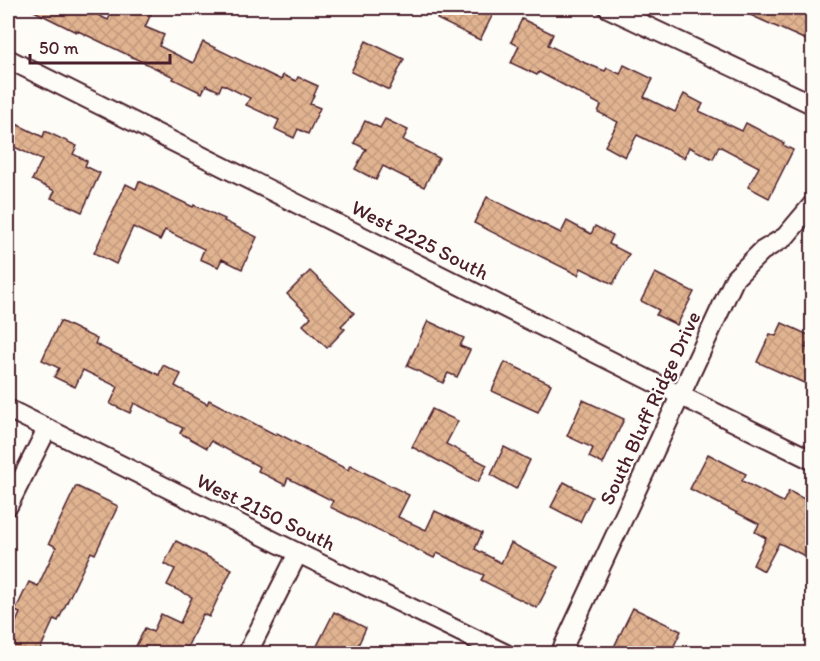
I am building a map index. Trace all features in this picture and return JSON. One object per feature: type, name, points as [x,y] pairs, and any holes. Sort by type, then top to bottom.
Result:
[{"type":"street","points":[[608,8],[813,104]]},
{"type":"street","name":"West 2225 South","points":[[8,59],[813,460]]},
{"type":"street","name":"South Bluff Ridge Drive","points":[[560,654],[735,278],[762,251],[785,237],[813,205]]},
{"type":"street","name":"West 2150 South","points":[[8,409],[506,654]]},
{"type":"street","points":[[8,506],[47,429]]},
{"type":"street","points":[[247,654],[298,553]]},
{"type":"building","points":[[28,8],[84,8],[108,20],[114,8],[137,8],[151,14],[145,27],[164,35],[159,46],[193,63],[203,42],[281,80],[283,75],[296,81],[298,77],[318,86],[310,104],[320,108],[308,134],[298,129],[294,138],[275,129],[279,120],[246,105],[250,98],[222,84],[219,91],[206,85],[202,93],[173,79],[174,77]]},
{"type":"building","points":[[443,8],[479,8],[493,14],[480,40],[437,19]]},
{"type":"building","points":[[735,8],[813,8],[813,43],[788,32]]},
{"type":"building","points":[[522,19],[553,34],[548,45],[585,63],[605,71],[607,68],[620,74],[624,65],[653,79],[644,97],[675,112],[684,94],[703,104],[699,111],[742,131],[746,123],[784,143],[783,145],[793,150],[769,198],[748,187],[759,167],[719,146],[713,159],[689,147],[684,158],[637,135],[625,157],[605,146],[618,122],[598,112],[601,105],[539,72],[537,75],[511,63],[519,46],[511,42]]},
{"type":"building","points":[[366,41],[404,59],[389,90],[351,72]]},
{"type":"building","points":[[385,119],[408,130],[403,140],[439,158],[424,187],[383,166],[376,180],[355,169],[366,149],[354,143],[365,121],[380,128]]},
{"type":"building","points":[[8,120],[43,137],[45,131],[77,146],[73,154],[87,161],[85,166],[100,173],[82,212],[51,198],[55,191],[32,180],[42,160],[8,144]]},
{"type":"building","points":[[139,181],[193,207],[194,205],[225,219],[224,221],[257,237],[242,269],[222,259],[218,267],[200,259],[204,249],[165,230],[160,240],[133,227],[116,264],[94,253],[126,184],[136,189]]},
{"type":"building","points":[[487,197],[561,233],[567,221],[591,234],[595,226],[613,235],[609,244],[629,254],[613,284],[581,268],[578,275],[474,223]]},
{"type":"building","points":[[310,271],[354,313],[341,326],[345,329],[327,348],[303,325],[311,317],[287,294]]},
{"type":"building","points":[[655,273],[694,292],[677,325],[656,315],[659,310],[641,301]]},
{"type":"building","points":[[60,321],[97,339],[95,344],[159,375],[163,365],[181,374],[175,386],[207,404],[209,400],[348,470],[350,465],[409,495],[398,517],[426,530],[435,511],[482,533],[475,549],[501,563],[511,543],[558,567],[537,608],[481,580],[484,575],[437,553],[434,558],[330,507],[333,501],[288,478],[285,485],[258,471],[260,467],[211,441],[207,448],[180,433],[183,428],[134,403],[130,413],[110,404],[118,387],[83,370],[75,387],[54,377],[59,368],[42,360]]},
{"type":"building","points":[[428,321],[464,338],[460,346],[470,350],[457,377],[448,373],[443,383],[407,366]]},
{"type":"building","points":[[782,323],[811,336],[805,347],[813,350],[813,387],[757,362],[770,334],[776,336]]},
{"type":"building","points":[[505,362],[551,384],[538,412],[492,391]]},
{"type":"building","points":[[583,400],[624,419],[603,464],[589,457],[593,448],[567,436]]},
{"type":"building","points":[[432,409],[458,421],[446,444],[487,465],[478,482],[412,447]]},
{"type":"building","points":[[504,447],[530,460],[516,489],[491,475]]},
{"type":"building","points":[[708,454],[746,474],[742,481],[783,502],[789,491],[810,502],[808,507],[813,509],[813,560],[779,543],[764,571],[753,565],[766,538],[755,532],[759,524],[690,489]]},
{"type":"building","points":[[564,482],[592,497],[580,522],[551,507]]},
{"type":"building","points":[[76,486],[118,506],[95,554],[91,552],[58,621],[54,619],[38,654],[8,654],[8,641],[20,613],[15,611],[29,582],[38,586],[56,547],[49,543]]},
{"type":"building","points":[[176,541],[232,569],[209,617],[203,614],[184,654],[132,654],[145,628],[153,632],[161,614],[180,623],[192,597],[167,585],[175,569],[164,564]]},
{"type":"building","points":[[633,608],[681,631],[670,654],[622,654],[613,649]]},
{"type":"building","points":[[334,612],[366,628],[354,654],[313,654]]}]
